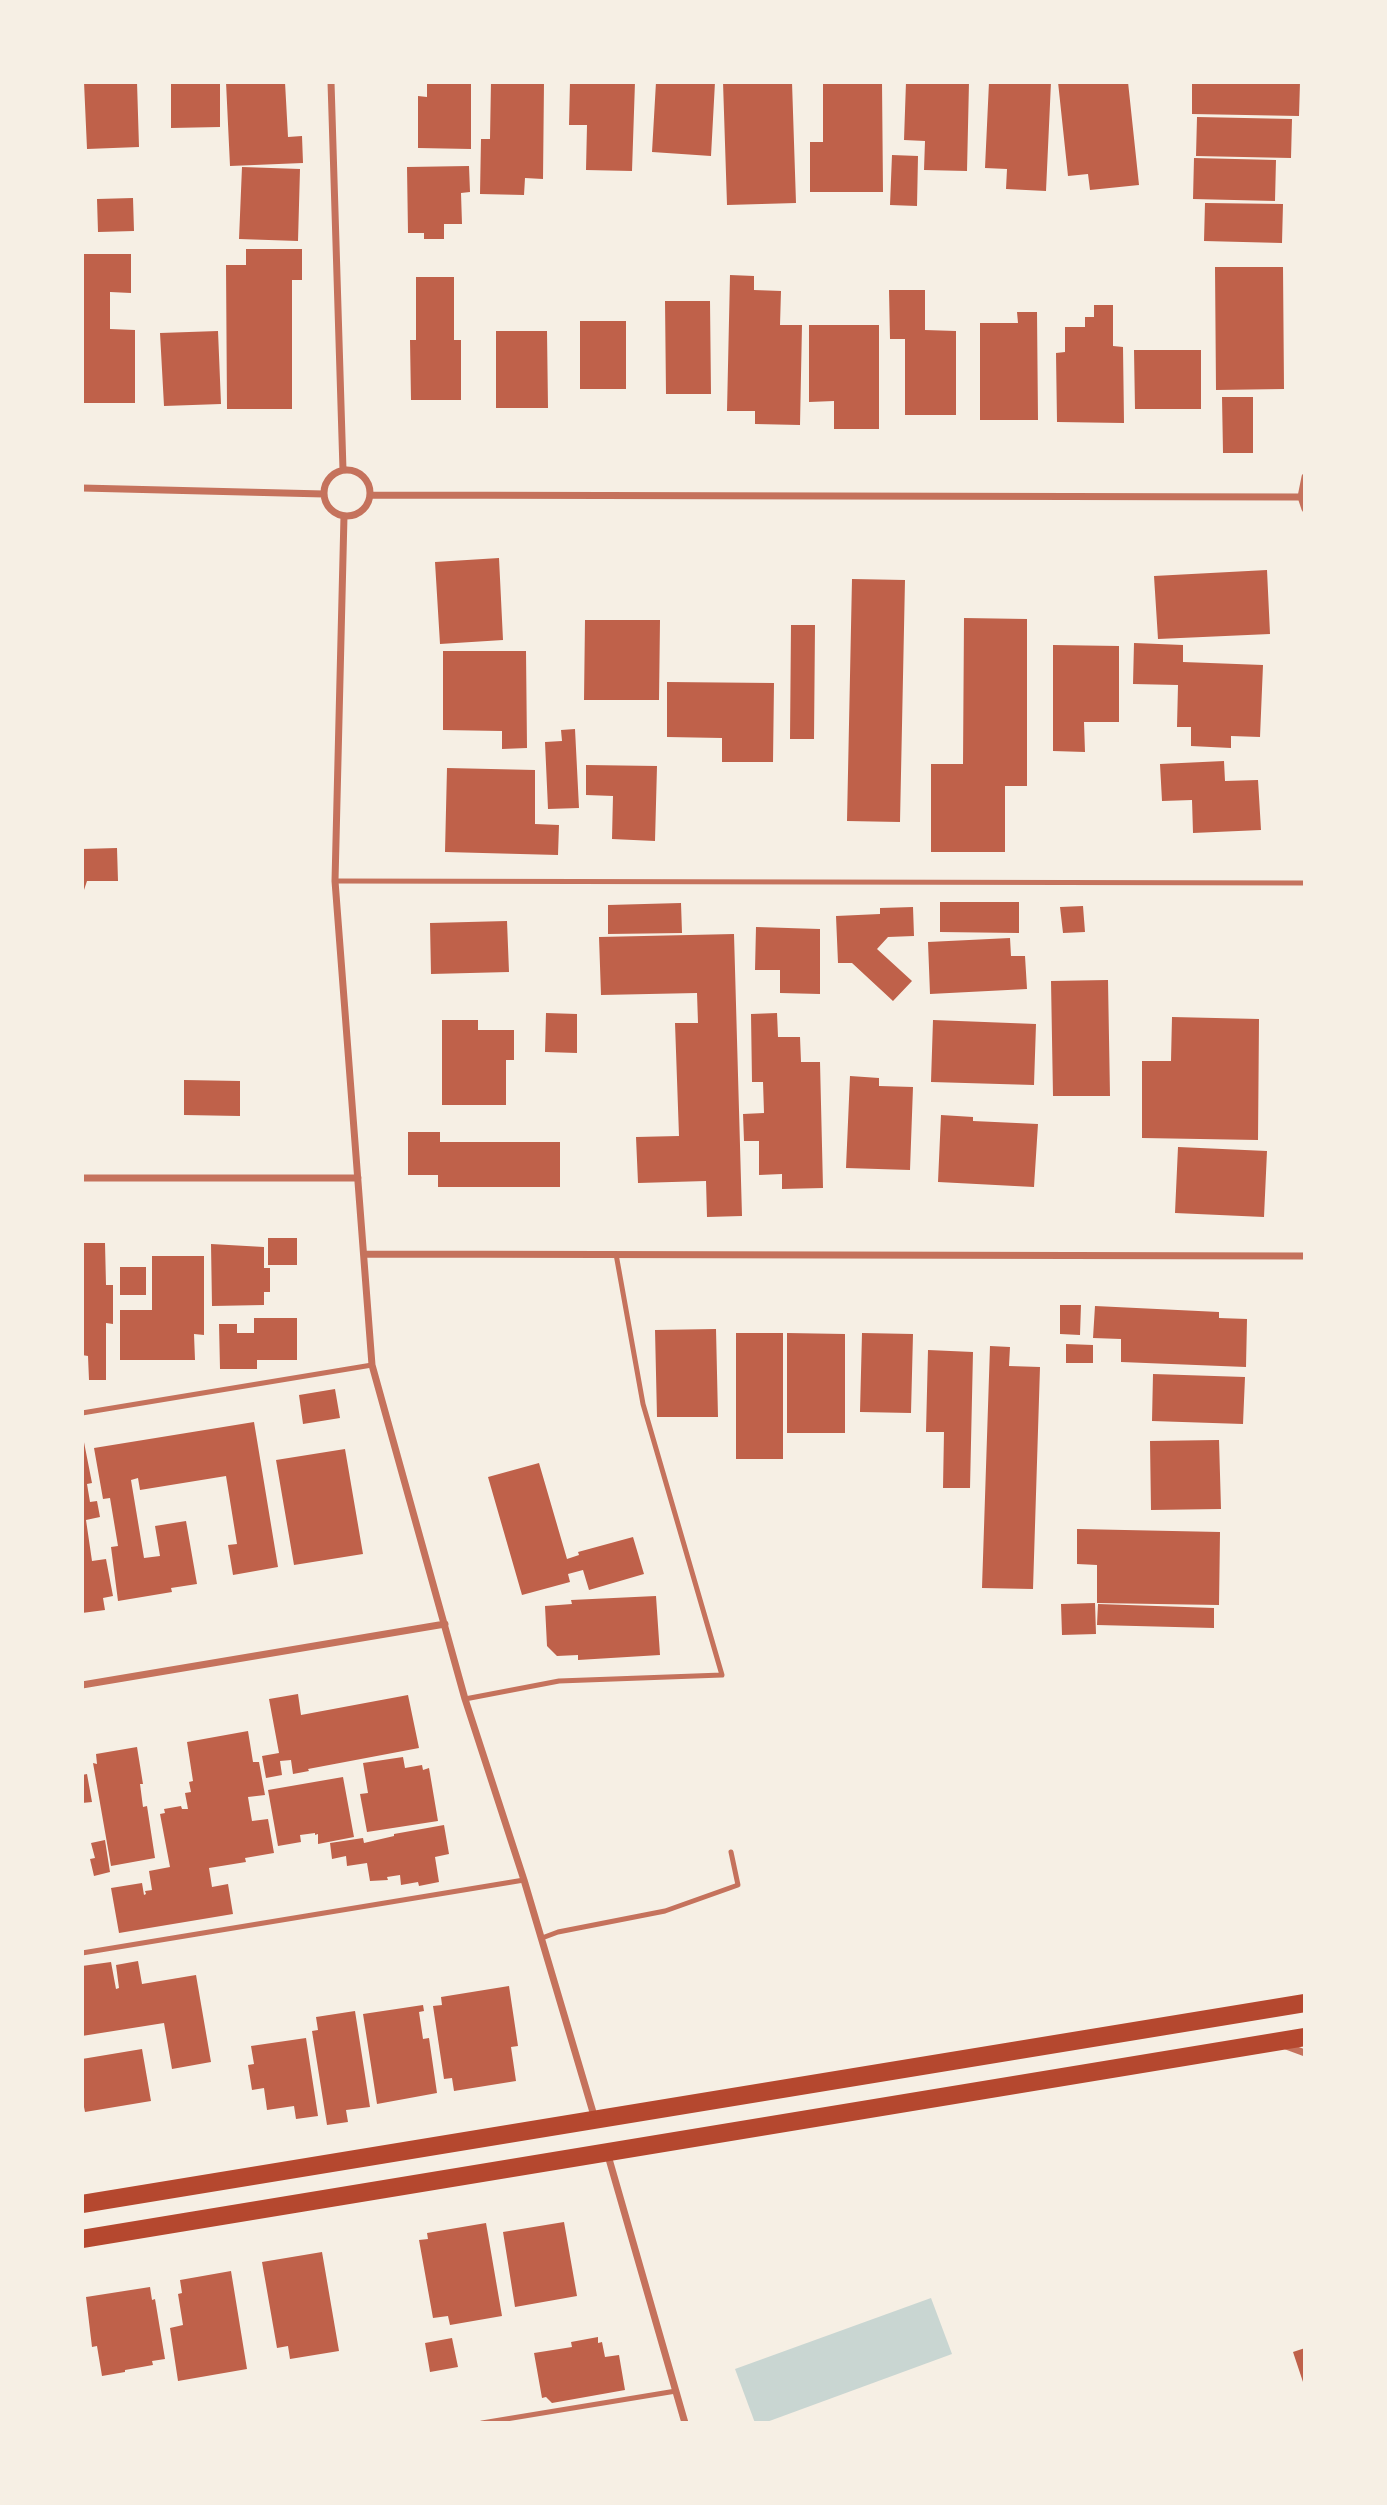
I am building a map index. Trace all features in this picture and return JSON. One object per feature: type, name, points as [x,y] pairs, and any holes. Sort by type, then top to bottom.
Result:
[{"type":"main road","points":[[82,2204],[1305,2003]]},
{"type":"main road","points":[[82,2239],[1305,2037]]},
{"type":"street","points":[[331,82],[343,470]]},
{"type":"street","points":[[343,470],[357,472],[363,476],[370,495],[359,513],[344,516],[330,508],[324,494],[331,475],[343,470]]},
{"type":"street","points":[[1305,477],[1301,496],[1305,509]]},
{"type":"street","points":[[82,488],[324,494]]},
{"type":"street","points":[[370,495],[1301,496]]},
{"type":"street","points":[[344,516],[335,881],[372,1365],[465,1699],[542,1938],[595,2120]]},
{"type":"street","points":[[82,1178],[358,1178]]},
{"type":"street","points":[[365,1254],[1305,1256]]},
{"type":"street","points":[[82,1685],[445,1624]]},
{"type":"street","points":[[1271,2042],[1305,2053]]},
{"type":"street","points":[[607,2151],[685,2423]]},
{"type":"lane","points":[[335,881],[1305,884]]},
{"type":"lane","points":[[465,1699],[559,1681],[722,1675],[643,1405],[615,1254]]},
{"type":"lane","points":[[82,1413],[372,1365]]},
{"type":"lane","points":[[542,1938],[558,1932],[665,1911],[738,1885],[731,1852]]},
{"type":"lane","points":[[82,1953],[524,1880]]},
{"type":"lane","points":[[482,2423],[676,2391]]},
{"type":"shaded area","points":[[931,2298],[952,2354],[764,2423],[755,2423],[735,2369]]},
{"type":"building","points":[[84,82],[137,82],[139,147],[87,149]]},
{"type":"building","points":[[171,82],[220,82],[220,127],[171,128]]},
{"type":"building","points":[[226,82],[285,82],[288,137],[302,136],[303,163],[230,166]]},
{"type":"building","points":[[427,82],[471,82],[471,149],[418,148],[418,96],[427,97]]},
{"type":"building","points":[[491,82],[544,82],[543,179],[525,178],[524,195],[480,194],[481,139],[490,139]]},
{"type":"building","points":[[570,82],[635,82],[632,171],[586,170],[587,125],[569,125]]},
{"type":"building","points":[[656,82],[715,82],[711,156],[652,152]]},
{"type":"building","points":[[723,82],[792,82],[796,203],[727,205]]},
{"type":"building","points":[[823,82],[882,82],[883,192],[810,192],[810,142],[823,142]]},
{"type":"building","points":[[906,82],[969,82],[967,171],[924,170],[925,141],[904,140]]},
{"type":"building","points":[[989,82],[1051,82],[1046,191],[1006,189],[1007,169],[985,168]]},
{"type":"building","points":[[1058,82],[1128,82],[1139,185],[1090,190],[1088,174],[1068,176]]},
{"type":"building","points":[[1192,82],[1300,82],[1299,116],[1192,114]]},
{"type":"building","points":[[1197,117],[1292,119],[1291,158],[1196,156]]},
{"type":"building","points":[[892,155],[918,156],[917,206],[890,205]]},
{"type":"building","points":[[1194,158],[1276,160],[1275,201],[1193,199]]},
{"type":"building","points":[[469,166],[470,192],[461,193],[462,224],[444,224],[444,239],[424,239],[424,233],[408,233],[407,167]]},
{"type":"building","points":[[242,167],[300,169],[298,241],[239,239]]},
{"type":"building","points":[[133,198],[134,231],[98,232],[97,199]]},
{"type":"building","points":[[1205,203],[1283,204],[1282,243],[1204,241]]},
{"type":"building","points":[[246,249],[302,249],[302,280],[292,280],[292,409],[227,409],[226,265],[246,265]]},
{"type":"building","points":[[83,254],[131,254],[131,293],[110,292],[110,329],[135,330],[135,403],[82,403]]},
{"type":"building","points":[[1215,267],[1283,267],[1284,389],[1216,390]]},
{"type":"building","points":[[730,275],[754,276],[754,290],[781,291],[780,325],[802,325],[800,425],[755,424],[755,411],[727,411]]},
{"type":"building","points":[[416,277],[454,277],[454,340],[461,340],[461,400],[411,400],[410,340],[416,340]]},
{"type":"building","points":[[889,290],[925,290],[925,330],[956,331],[956,415],[905,415],[905,339],[890,339]]},
{"type":"building","points":[[665,301],[710,301],[711,394],[666,394]]},
{"type":"building","points":[[1094,305],[1113,305],[1113,346],[1123,347],[1124,423],[1057,422],[1056,353],[1065,352],[1065,327],[1085,327],[1085,317],[1094,317]]},
{"type":"building","points":[[1017,312],[1037,312],[1038,420],[980,420],[980,323],[1018,323]]},
{"type":"building","points":[[580,321],[626,321],[626,389],[580,389]]},
{"type":"building","points":[[809,325],[879,325],[879,429],[834,429],[834,401],[809,402]]},
{"type":"building","points":[[218,331],[221,404],[164,406],[160,333]]},
{"type":"building","points":[[496,331],[547,331],[548,408],[496,408]]},
{"type":"building","points":[[1134,350],[1201,350],[1201,409],[1135,409]]},
{"type":"building","points":[[1222,397],[1253,397],[1253,453],[1223,453]]},
{"type":"building","points":[[499,558],[503,640],[440,644],[435,562]]},
{"type":"building","points":[[1267,570],[1270,634],[1158,639],[1154,576]]},
{"type":"building","points":[[852,579],[905,580],[900,822],[847,821]]},
{"type":"building","points":[[964,618],[1027,619],[1027,786],[1005,786],[1005,852],[931,852],[931,764],[963,764]]},
{"type":"building","points":[[585,620],[660,620],[659,700],[584,700]]},
{"type":"building","points":[[791,625],[815,625],[814,739],[790,739]]},
{"type":"building","points":[[1134,643],[1183,645],[1183,662],[1263,665],[1260,737],[1231,736],[1231,748],[1191,746],[1191,727],[1177,727],[1178,685],[1133,684]]},
{"type":"building","points":[[1053,645],[1119,646],[1119,722],[1084,722],[1085,752],[1053,751]]},
{"type":"building","points":[[443,651],[526,651],[527,748],[502,749],[502,731],[443,730]]},
{"type":"building","points":[[667,682],[774,683],[773,762],[722,762],[722,738],[667,737]]},
{"type":"building","points":[[575,729],[579,808],[548,809],[545,742],[562,741],[561,730]]},
{"type":"building","points":[[1224,761],[1225,781],[1258,780],[1261,830],[1193,833],[1192,800],[1162,801],[1160,764]]},
{"type":"building","points":[[586,765],[657,766],[655,841],[612,839],[613,796],[586,795]]},
{"type":"building","points":[[447,768],[535,770],[535,824],[559,825],[558,855],[445,852]]},
{"type":"building","points":[[117,848],[118,881],[87,881],[82,896],[82,849]]},
{"type":"building","points":[[940,902],[1019,902],[1019,933],[940,932]]},
{"type":"building","points":[[681,903],[682,933],[608,934],[608,905]]},
{"type":"building","points":[[1083,906],[1085,932],[1063,933],[1060,907]]},
{"type":"building","points":[[913,907],[914,936],[888,937],[877,949],[912,981],[893,1001],[852,963],[838,963],[836,916],[880,914],[880,908]]},
{"type":"building","points":[[507,921],[509,972],[431,974],[430,923]]},
{"type":"building","points":[[756,927],[820,929],[820,994],[780,993],[780,970],[755,970]]},
{"type":"building","points":[[734,934],[742,1216],[707,1217],[706,1181],[638,1183],[636,1137],[679,1136],[675,1023],[698,1023],[697,993],[601,995],[599,937]]},
{"type":"building","points":[[1010,938],[1011,956],[1025,956],[1027,989],[930,994],[928,942]]},
{"type":"building","points":[[1108,980],[1110,1096],[1053,1096],[1051,981]]},
{"type":"building","points":[[546,1013],[577,1014],[577,1053],[545,1052]]},
{"type":"building","points":[[777,1013],[778,1037],[800,1037],[801,1062],[820,1062],[823,1188],[782,1189],[782,1174],[759,1175],[759,1141],[744,1141],[743,1114],[764,1113],[763,1082],[752,1082],[751,1014]]},
{"type":"building","points":[[1172,1017],[1259,1019],[1258,1140],[1142,1138],[1142,1061],[1171,1061]]},
{"type":"building","points":[[442,1020],[478,1020],[478,1030],[514,1030],[514,1060],[506,1060],[506,1105],[442,1105]]},
{"type":"building","points":[[933,1020],[1036,1024],[1034,1085],[931,1082]]},
{"type":"building","points":[[850,1076],[879,1078],[879,1086],[913,1087],[910,1170],[846,1168]]},
{"type":"building","points":[[184,1080],[240,1081],[240,1116],[184,1115]]},
{"type":"building","points":[[941,1115],[973,1117],[973,1121],[1038,1124],[1034,1187],[938,1182]]},
{"type":"building","points":[[408,1132],[440,1132],[440,1142],[560,1142],[560,1187],[438,1187],[438,1175],[408,1175]]},
{"type":"building","points":[[1178,1147],[1267,1151],[1264,1217],[1175,1213]]},
{"type":"building","points":[[268,1238],[297,1238],[297,1265],[268,1265]]},
{"type":"building","points":[[82,1243],[105,1243],[106,1285],[113,1285],[113,1324],[106,1323],[106,1380],[89,1380],[88,1356],[82,1355]]},
{"type":"building","points":[[211,1244],[264,1247],[264,1268],[270,1268],[270,1292],[264,1292],[264,1305],[212,1306]]},
{"type":"building","points":[[152,1256],[204,1256],[204,1335],[194,1334],[195,1360],[120,1360],[120,1310],[152,1310]]},
{"type":"building","points":[[120,1267],[146,1267],[146,1295],[120,1295]]},
{"type":"building","points":[[1060,1305],[1081,1305],[1080,1335],[1060,1334]]},
{"type":"building","points":[[1095,1306],[1219,1312],[1219,1318],[1247,1319],[1246,1367],[1121,1362],[1121,1339],[1093,1338]]},
{"type":"building","points":[[254,1318],[297,1318],[297,1360],[257,1360],[257,1369],[220,1369],[219,1324],[237,1324],[237,1333],[254,1333]]},
{"type":"building","points":[[716,1329],[718,1417],[657,1417],[655,1330]]},
{"type":"building","points":[[736,1333],[783,1333],[783,1459],[736,1459]]},
{"type":"building","points":[[787,1333],[845,1334],[845,1433],[787,1433]]},
{"type":"building","points":[[862,1333],[913,1334],[911,1413],[860,1412]]},
{"type":"building","points":[[1066,1344],[1093,1345],[1093,1363],[1066,1363]]},
{"type":"building","points":[[990,1346],[1010,1347],[1009,1366],[1040,1367],[1033,1589],[982,1588]]},
{"type":"building","points":[[928,1350],[973,1352],[970,1488],[943,1488],[944,1432],[926,1432]]},
{"type":"building","points":[[1153,1374],[1245,1377],[1243,1424],[1152,1421]]},
{"type":"building","points":[[335,1389],[340,1418],[303,1424],[299,1395]]},
{"type":"building","points":[[254,1422],[278,1567],[233,1575],[228,1545],[237,1544],[226,1476],[140,1490],[138,1478],[131,1480],[144,1558],[160,1556],[155,1526],[186,1521],[197,1584],[171,1588],[172,1592],[118,1601],[111,1547],[118,1546],[110,1498],[103,1499],[94,1448]]},
{"type":"building","points":[[82,1432],[92,1483],[87,1484],[90,1502],[97,1501],[100,1517],[86,1520],[92,1561],[106,1559],[113,1596],[103,1598],[105,1610],[82,1613]]},
{"type":"building","points":[[1219,1440],[1221,1509],[1151,1510],[1150,1441]]},
{"type":"building","points":[[345,1449],[363,1554],[294,1565],[276,1460]]},
{"type":"building","points":[[539,1463],[567,1559],[579,1555],[578,1552],[633,1537],[644,1574],[589,1590],[583,1570],[568,1574],[570,1582],[522,1595],[488,1477]]},
{"type":"building","points":[[1077,1529],[1220,1532],[1219,1605],[1097,1603],[1097,1565],[1077,1564]]},
{"type":"building","points":[[656,1596],[660,1655],[578,1660],[578,1655],[557,1656],[547,1646],[545,1606],[572,1604],[571,1600]]},
{"type":"building","points":[[1095,1603],[1096,1634],[1062,1635],[1061,1604]]},
{"type":"building","points":[[1098,1604],[1214,1608],[1214,1628],[1097,1625]]},
{"type":"building","points":[[298,1694],[301,1715],[408,1695],[419,1748],[293,1774],[291,1760],[280,1761],[282,1775],[266,1778],[262,1756],[279,1753],[269,1699]]},
{"type":"building","points":[[248,1731],[253,1762],[259,1762],[265,1795],[248,1797],[252,1821],[268,1819],[274,1853],[245,1858],[246,1862],[209,1868],[212,1887],[228,1884],[233,1914],[119,1933],[111,1888],[142,1883],[144,1895],[145,1891],[152,1890],[149,1871],[170,1867],[160,1814],[165,1813],[164,1809],[181,1806],[182,1809],[188,1809],[185,1793],[191,1792],[189,1782],[193,1781],[187,1742]]},
{"type":"building","points":[[137,1747],[143,1784],[140,1784],[143,1807],[147,1806],[155,1858],[111,1866],[93,1763],[97,1764],[96,1754]]},
{"type":"building","points":[[403,1757],[405,1768],[422,1765],[423,1770],[429,1768],[438,1821],[367,1832],[360,1794],[368,1793],[363,1763]]},
{"type":"building","points":[[87,1774],[92,1802],[82,1803],[82,1775]]},
{"type":"building","points":[[343,1777],[354,1837],[318,1844],[318,1834],[315,1833],[300,1835],[301,1842],[278,1846],[268,1790]]},
{"type":"building","points":[[444,1825],[449,1854],[435,1857],[439,1882],[419,1886],[418,1882],[401,1885],[400,1875],[387,1877],[388,1880],[370,1881],[367,1863],[347,1866],[346,1856],[332,1859],[330,1843],[363,1838],[364,1843],[394,1834]]},
{"type":"building","points":[[105,1840],[110,1872],[94,1876],[90,1859],[95,1858],[91,1843]]},
{"type":"building","points":[[138,1961],[142,1984],[196,1975],[211,2062],[172,2069],[164,2023],[82,2036],[82,1966],[111,1962],[116,1989],[119,1988],[116,1965]]},
{"type":"building","points":[[509,1986],[518,2046],[511,2047],[516,2081],[454,2091],[452,2078],[444,2079],[433,2006],[442,2005],[441,1997]]},
{"type":"building","points":[[423,2005],[424,2011],[419,2012],[423,2039],[429,2038],[437,2093],[377,2104],[363,2014]]},
{"type":"building","points":[[355,2011],[370,2107],[346,2110],[348,2122],[327,2125],[312,2031],[318,2030],[316,2017]]},
{"type":"building","points":[[306,2038],[318,2116],[296,2119],[294,2106],[267,2110],[264,2088],[252,2090],[248,2065],[254,2064],[251,2046]]},
{"type":"building","points":[[142,2049],[151,2101],[85,2112],[82,2097],[82,2059]]},
{"type":"building","points":[[564,2222],[577,2296],[515,2307],[503,2232]]},
{"type":"building","points":[[486,2223],[502,2316],[450,2325],[448,2316],[433,2318],[419,2240],[428,2239],[427,2233]]},
{"type":"building","points":[[322,2252],[339,2351],[290,2359],[288,2346],[277,2348],[262,2262]]},
{"type":"building","points":[[231,2271],[247,2369],[178,2381],[170,2328],[183,2325],[178,2294],[182,2293],[180,2280]]},
{"type":"building","points":[[150,2287],[152,2300],[155,2299],[165,2359],[152,2361],[153,2365],[102,2376],[97,2346],[92,2347],[86,2297]]},
{"type":"building","points":[[598,2337],[598,2343],[602,2342],[605,2357],[619,2355],[625,2390],[552,2403],[546,2397],[542,2398],[534,2353],[572,2347],[571,2342]]},
{"type":"building","points":[[452,2338],[458,2367],[430,2372],[425,2343]]},
{"type":"building","points":[[1305,2348],[1305,2385],[1304,2385],[1293,2352]]}]
